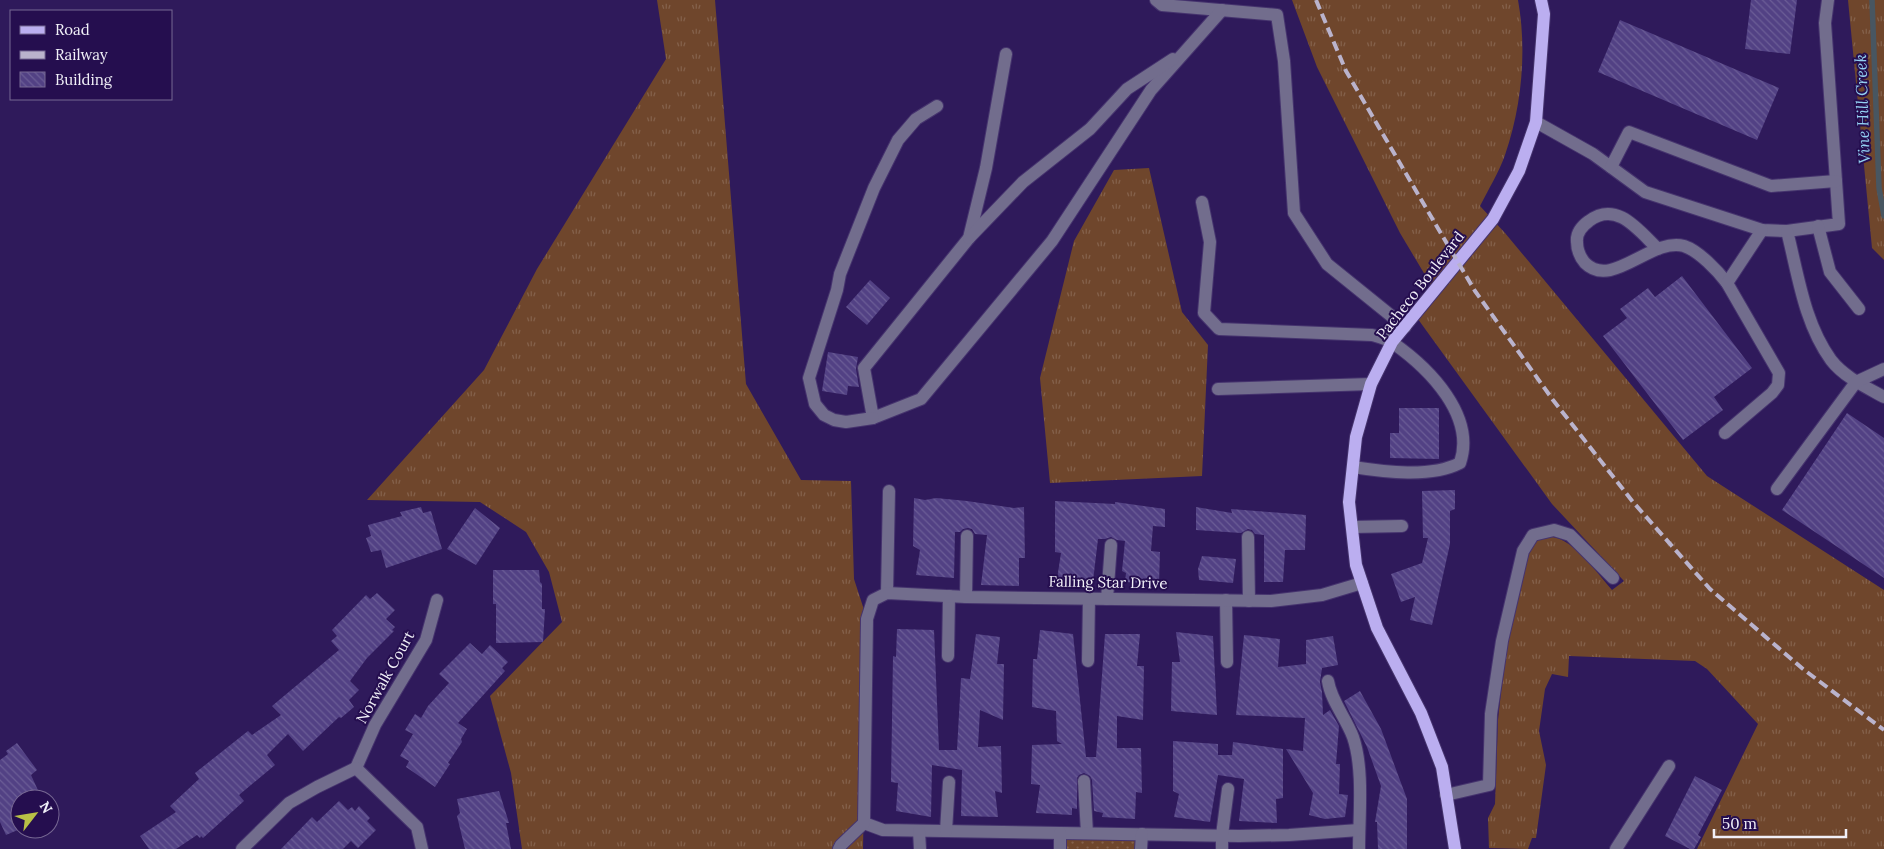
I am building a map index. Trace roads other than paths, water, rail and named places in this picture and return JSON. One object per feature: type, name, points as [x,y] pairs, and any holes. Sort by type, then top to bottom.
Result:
[{"type":"main road","name":"Pacheco Boulevard","points":[[1455,849],[1442,767],[1421,713],[1377,628],[1356,565],[1350,502],[1356,437],[1371,384],[1392,342],[1493,219],[1519,171],[1536,122],[1544,14],[1541,0]]},
{"type":"street","points":[[1156,0],[1162,4],[1276,15],[1284,61],[1294,213],[1327,264],[1405,327]]},
{"type":"street","points":[[1536,122],[1593,154],[1645,192],[1762,230],[1787,231],[1839,224],[1825,23],[1828,0]]},
{"type":"street","points":[[937,106],[916,120],[898,140],[874,188],[840,274],[837,290],[809,378],[815,404],[824,415],[834,420],[846,422],[873,418],[921,399],[1052,241],[1151,90],[1222,10]]},
{"type":"street","points":[[873,418],[864,368],[969,238],[1023,182],[1090,130],[1127,89],[1188,48]]},
{"type":"street","points":[[969,238],[986,168],[1006,54]]},
{"type":"street","points":[[1612,167],[1629,132],[1771,186],[1836,181]]},
{"type":"street","points":[[1202,202],[1210,242],[1204,313],[1219,329],[1372,335],[1392,342],[1434,380],[1457,412],[1463,431],[1464,451],[1460,463],[1449,469],[1391,473],[1353,467]]},
{"type":"street","points":[[1658,249],[1629,220],[1611,212],[1597,215],[1581,227],[1576,241],[1580,257],[1591,268],[1608,272],[1658,249],[1684,246],[1695,252],[1718,272],[1727,283],[1779,373],[1778,386],[1772,394],[1725,433]]},
{"type":"street","points":[[1818,226],[1830,272],[1859,309]]},
{"type":"street","points":[[1727,283],[1762,230]]},
{"type":"street","points":[[1787,231],[1811,323],[1832,361],[1856,382],[1884,397]]},
{"type":"street","points":[[1777,490],[1856,382],[1884,369]]},
{"type":"street","points":[[1218,389],[1371,384]]},
{"type":"street","points":[[839,849],[864,823],[867,619],[873,600],[887,593],[889,491]]},
{"type":"street","points":[[1352,527],[1402,526]]},
{"type":"street","points":[[1446,795],[1489,786],[1491,714],[1502,641],[1523,551],[1533,535],[1554,530],[1570,535],[1614,578]]},
{"type":"street","points":[[966,597],[968,536]]},
{"type":"street","points":[[1248,537],[1249,601]]},
{"type":"street","points":[[1107,598],[1111,545]]},
{"type":"street","name":"Falling Star Drive","points":[[887,593],[966,597],[1249,601],[1322,595],[1362,584]]},
{"type":"street","points":[[948,656],[949,596]]},
{"type":"street","points":[[1088,661],[1089,598]]},
{"type":"street","name":"Norwalk Court","points":[[356,768],[375,726],[426,640],[437,600]]},
{"type":"street","points":[[1226,600],[1227,662]]},
{"type":"street","points":[[1328,681],[1329,691],[1344,715],[1353,738],[1359,762],[1359,849]]},
{"type":"street","points":[[1616,849],[1669,766]]},
{"type":"street","points":[[242,849],[289,803],[316,787],[356,768],[417,827],[422,849]]},
{"type":"street","points":[[1084,781],[1087,833]]},
{"type":"street","points":[[946,831],[949,782]]},
{"type":"street","points":[[1222,849],[1228,789]]},
{"type":"street","points":[[864,823],[883,830],[1222,836],[1289,835],[1359,830]]},
{"type":"street","points":[[920,831],[920,849]]},
{"type":"street","points":[[1060,833],[1060,849]]},
{"type":"street","points":[[1141,849],[1142,834]]},
{"type":"waterway","name":"Vine Hill Creek","points":[[1872,0],[1879,188],[1884,216]]},
{"type":"railway","points":[[1316,0],[1346,71],[1475,291],[1553,400],[1633,502],[1710,589],[1803,669],[1884,730]]}]
